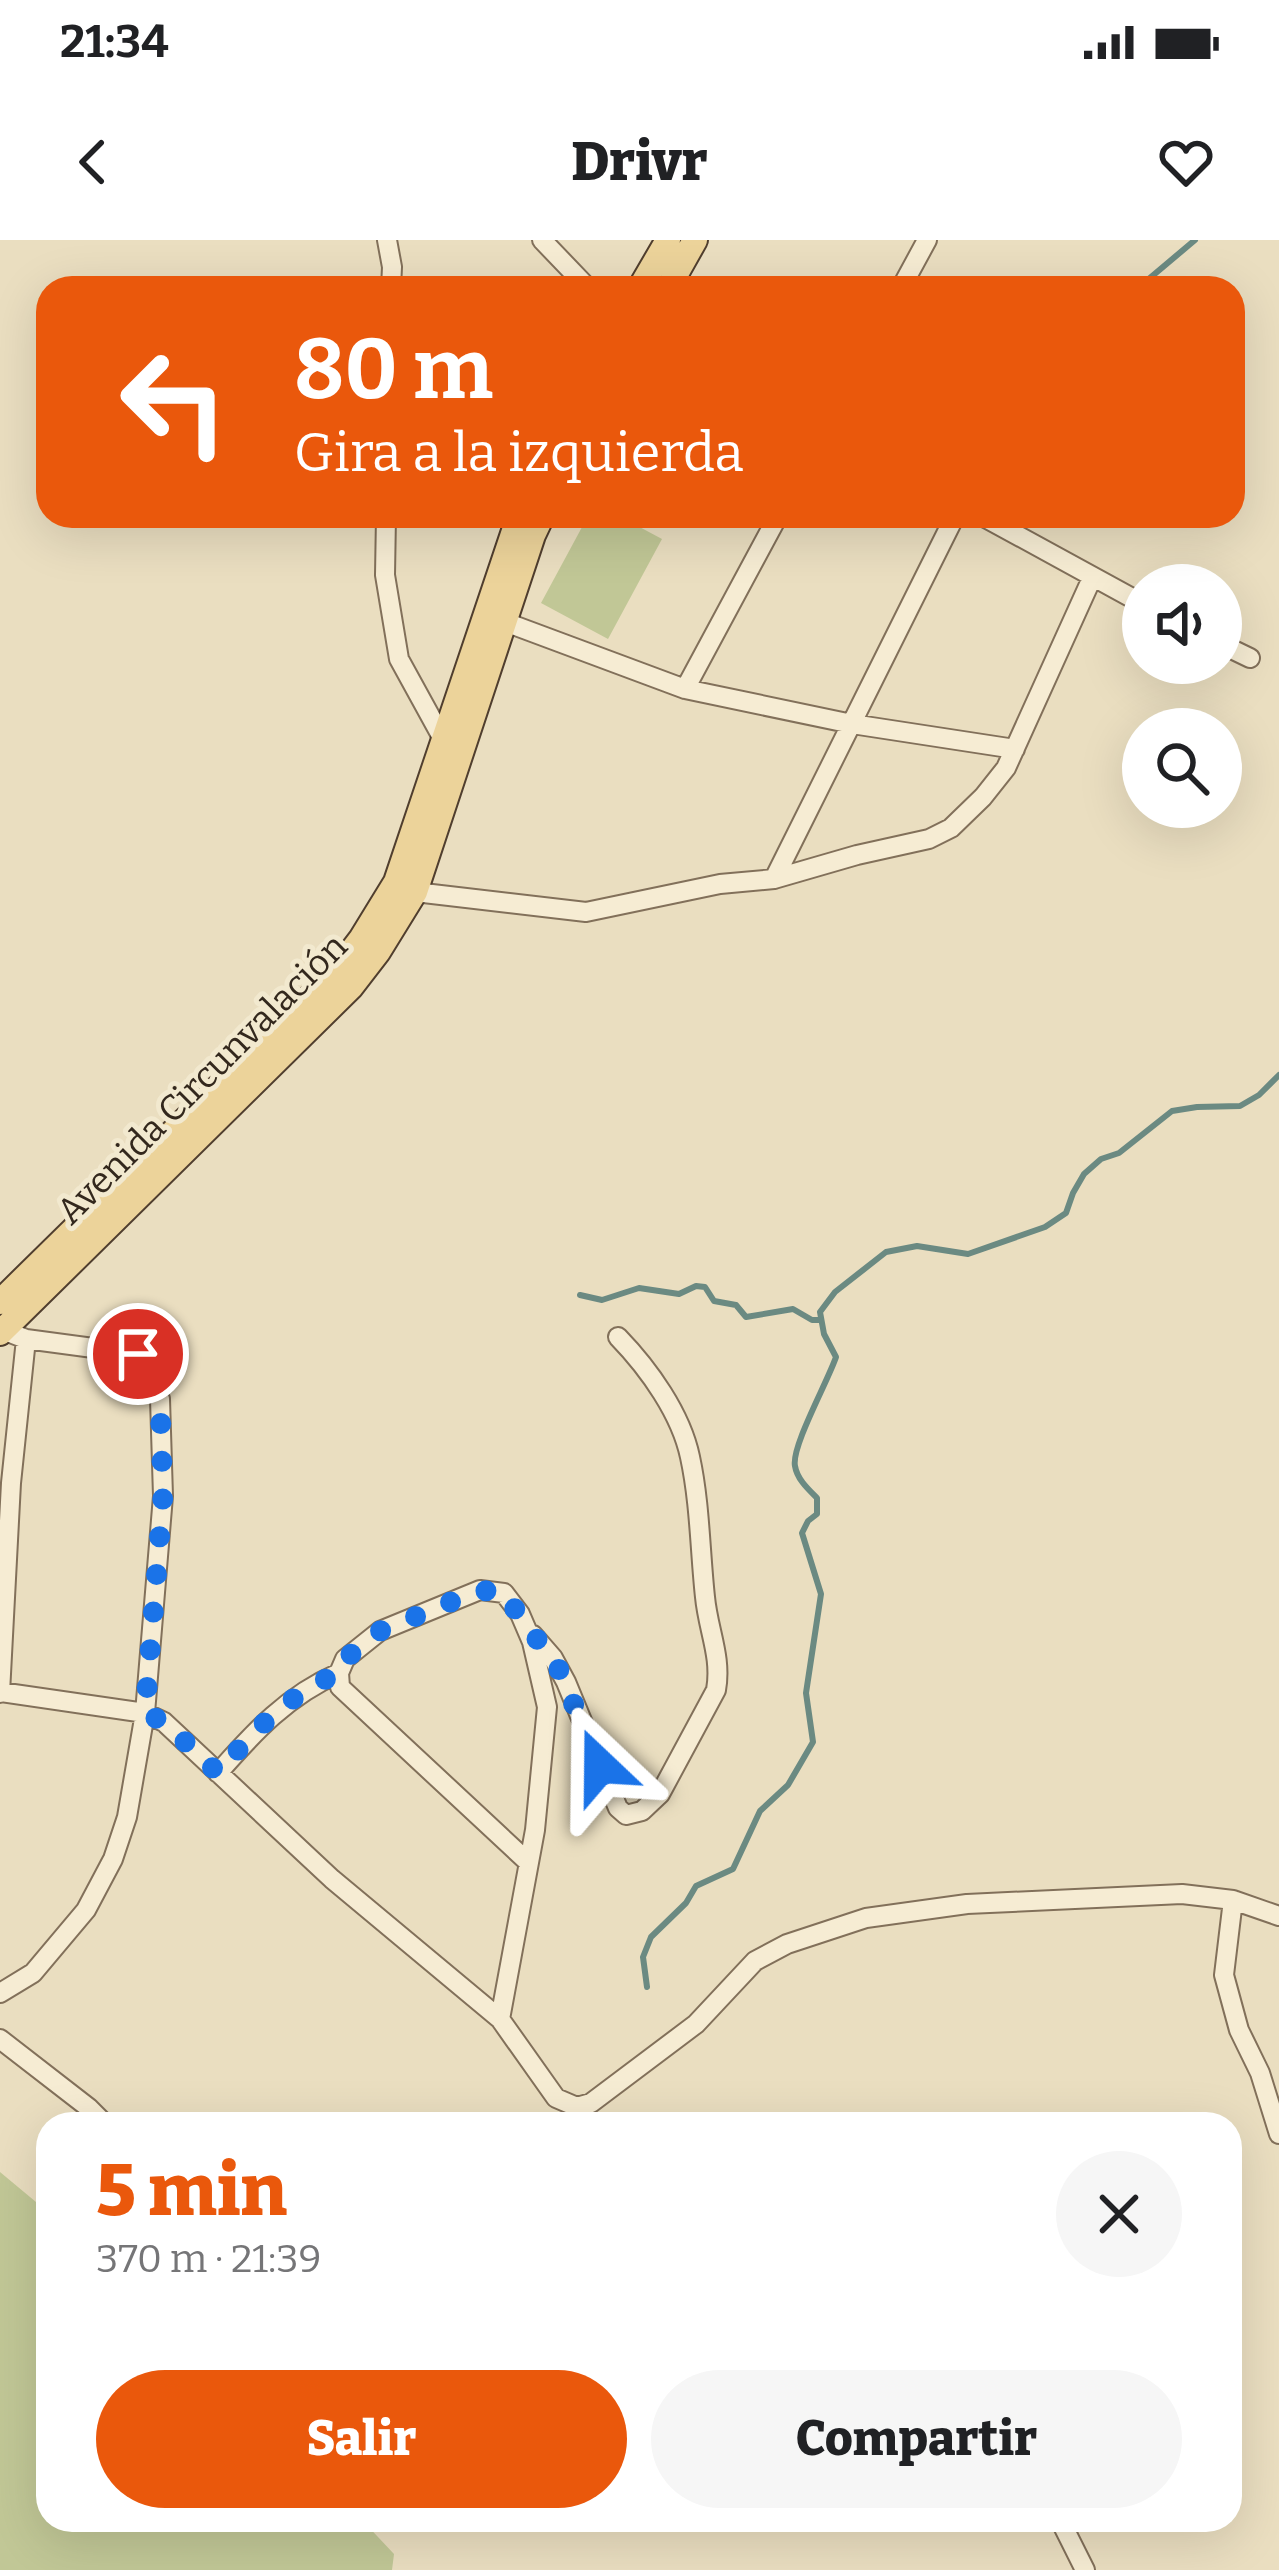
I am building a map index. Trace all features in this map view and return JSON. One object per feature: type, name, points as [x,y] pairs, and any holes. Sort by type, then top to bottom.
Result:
[{"type":"main road","points":[[647,276],[668,240]]},
{"type":"main road","points":[[675,276],[695,240]]},
{"type":"main road","name":"Avenida Circunvalación","points":[[0,1302],[336,972],[361,939],[396,882],[514,528]]},
{"type":"main road","name":"Avenida Circunvalación","points":[[7,1333],[351,987],[378,952],[415,892],[536,528]]},
{"type":"street","points":[[387,240],[392,276]]},
{"type":"street","points":[[542,240],[576,276]]},
{"type":"street","points":[[908,276],[927,240]]},
{"type":"street","points":[[386,528],[385,574],[399,659],[443,741]]},
{"type":"street","points":[[685,689],[772,528]]},
{"type":"street","points":[[774,878],[950,528]]},
{"type":"street","points":[[1003,528],[1122,593]]},
{"type":"street","points":[[415,892],[586,912],[720,884],[774,878],[940,834],[983,797],[1006,768],[1092,578]]},
{"type":"street","points":[[505,622],[685,689],[851,724],[1015,749]]},
{"type":"street","points":[[1242,654],[1250,658]]},
{"type":"street","points":[[0,1994],[33,1973],[86,1910],[113,1859],[127,1817],[145,1713],[163,1496],[160,1399],[149,1366],[138,1354],[7,1333],[11,1484],[0,1692],[145,1713],[164,1722],[332,1880],[500,2019],[556,2098],[577,2108],[591,2103],[696,2024],[755,1961],[787,1944],[866,1918],[967,1904],[1181,1894],[1232,1900],[1279,1916]]},
{"type":"street","points":[[529,1863],[340,1688],[339,1673],[345,1659],[380,1631],[480,1590],[505,1593],[526,1627],[554,1658],[618,1808],[626,1815],[643,1811],[660,1794],[716,1690],[719,1670],[706,1605],[690,1454],[654,1382],[618,1337]]},
{"type":"street","points":[[500,2019],[535,1830],[547,1707],[526,1627]]},
{"type":"street","points":[[218,1773],[257,1729],[308,1686],[339,1673]]},
{"type":"street","points":[[1232,1900],[1224,1975],[1239,2030],[1260,2073],[1279,2134]]},
{"type":"street","points":[[0,2039],[92,2112]]},
{"type":"street","points":[[1066,2532],[1084,2570]]},
{"type":"green space","points":[[582,528],[641,528],[662,539],[608,639],[541,603]]},
{"type":"green space","points":[[0,2172],[36,2202],[36,2532],[373,2532],[394,2554],[392,2570],[0,2570]]},
{"type":"waterway","points":[[1152,276],[1195,240]]},
{"type":"waterway","points":[[647,1987],[643,1957],[651,1937],[686,1903],[696,1886],[733,1869],[760,1811],[788,1785],[813,1742],[806,1693],[821,1594],[802,1533],[817,1514],[817,1498],[800,1479],[795,1457],[836,1357],[824,1334],[820,1312],[835,1292],[886,1252],[917,1246],[968,1254],[1045,1227],[1066,1213],[1084,1174],[1172,1111],[1240,1106],[1279,1075]]},
{"type":"waterway","points":[[580,1295],[602,1300],[639,1288],[679,1294],[696,1286],[705,1287],[714,1301],[736,1305],[746,1317],[793,1309],[821,1320]]},
{"type":"route","points":[[138,1354],[149,1366],[160,1399],[163,1496],[145,1713],[164,1722],[218,1773],[257,1729],[308,1686],[339,1673],[345,1659],[380,1631],[480,1590],[505,1593],[526,1627],[554,1658],[600,1766]]}]
